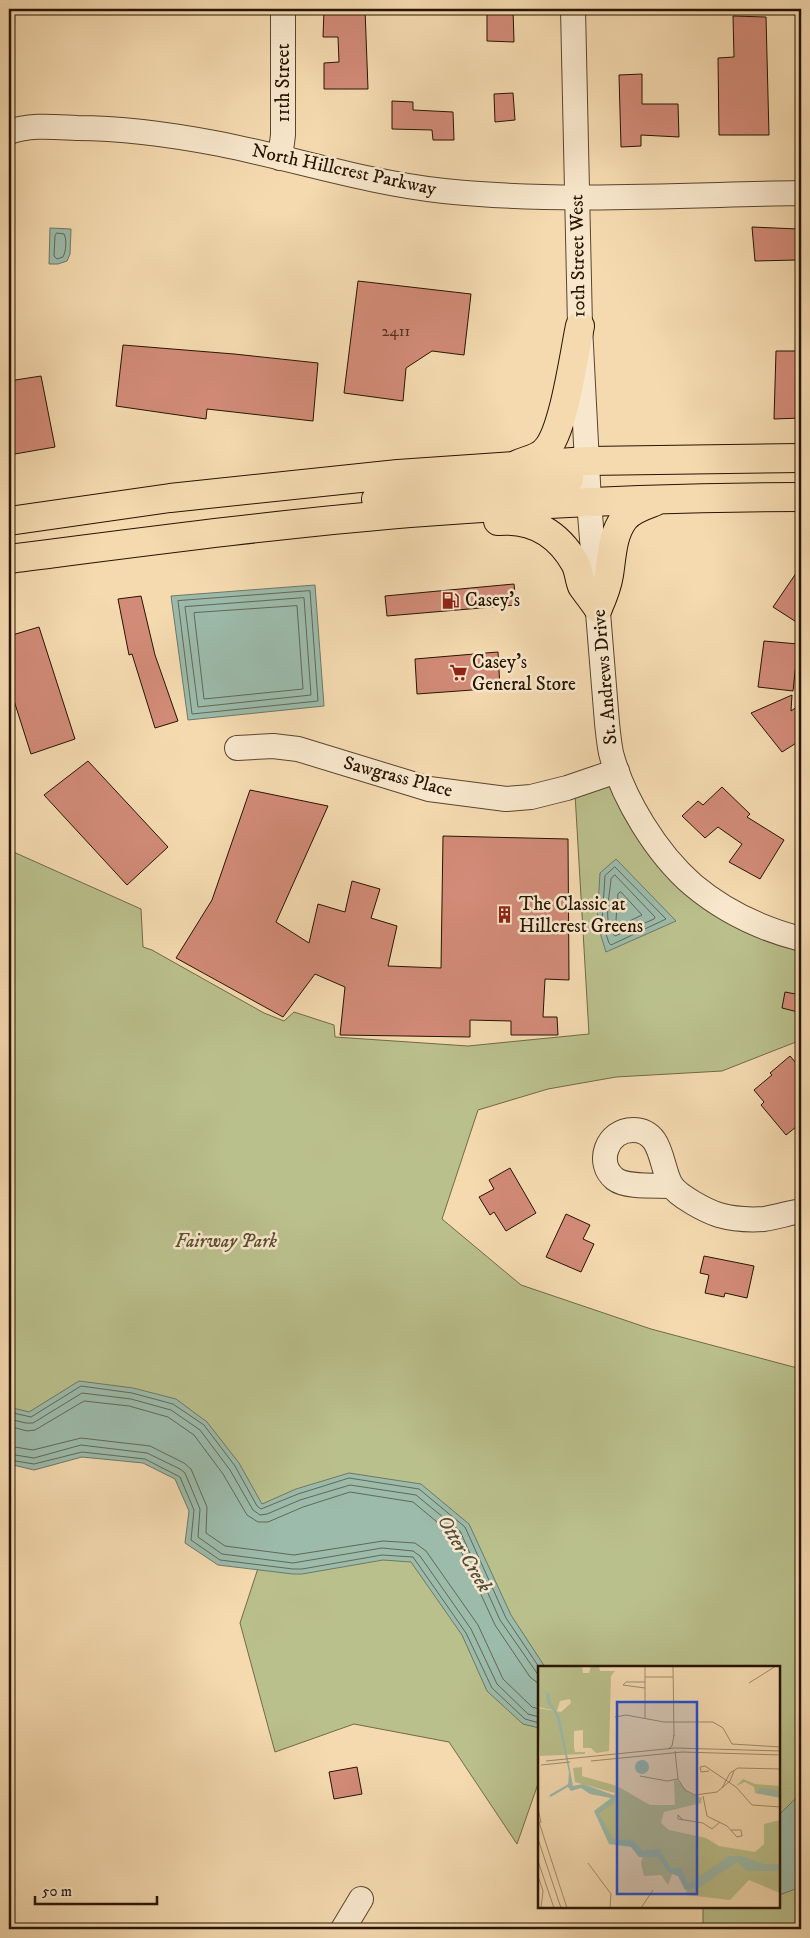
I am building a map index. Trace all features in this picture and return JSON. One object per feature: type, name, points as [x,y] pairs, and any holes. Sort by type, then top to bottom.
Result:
[{"type":"main road","points":[[512,466],[541,455],[554,440],[580,326]]},
{"type":"main road","points":[[9,521],[170,498],[398,474],[587,461],[801,458]]},
{"type":"main road","points":[[129,543],[202,522],[430,491],[551,483],[581,473],[586,468],[587,461]]},
{"type":"main road","points":[[589,502],[596,490],[603,484],[616,480],[695,476],[801,467]]},
{"type":"main road","points":[[9,559],[129,543],[410,513],[589,502],[801,497]]},
{"type":"main road","points":[[177,538],[242,540],[506,520],[522,521],[536,525],[560,541],[576,566],[581,584],[598,608],[605,593],[612,549],[619,528],[625,518],[634,510],[657,500]]},
{"type":"street","name":"11th Street","points":[[280,158],[283,135],[283,9]]},
{"type":"street","name":"10th Street West","points":[[573,9],[580,326],[589,502]]},
{"type":"street","name":"North Hillcrest Parkway","points":[[9,132],[40,127],[95,128],[171,136],[280,158],[369,179],[479,194],[576,197],[801,192]]},
{"type":"street","name":"St. Andrews Drive","points":[[589,502],[611,752],[617,771],[637,814],[662,852],[692,885],[721,906],[747,920],[801,939]]},
{"type":"street","name":"Sawgrass Place","points":[[238,748],[273,746],[298,749],[429,789],[506,799],[531,797],[567,788],[617,771]]},
{"type":"street","points":[[672,1186],[696,1205],[718,1214],[750,1219],[801,1211]]},
{"type":"street","points":[[343,1929],[361,1899]]},
{"type":"green space","name":"Fairway Park","points":[[611,784],[647,850],[801,943],[801,1040],[722,1071],[616,1077],[548,1089],[478,1110],[442,1219],[521,1285],[651,1329],[801,1369],[801,1929],[703,1929],[703,1908],[780,1908],[780,1666],[538,1666],[538,1784],[517,1844],[449,1742],[354,1724],[275,1752],[240,1623],[265,1547],[213,1475],[9,1433],[9,850],[141,909],[143,947],[152,950],[264,1013],[284,1021],[294,1012],[334,1025],[335,1037],[468,1046],[589,1034],[575,794]]},
{"type":"water","points":[[50,228],[71,229],[70,254],[67,261],[49,264]]},
{"type":"water","points":[[315,585],[324,706],[188,720],[171,596]]},
{"type":"water","points":[[616,859],[676,921],[606,952],[597,923],[600,873]]},
{"type":"water","name":"Otter Creek","points":[[79,1381],[133,1388],[176,1399],[207,1422],[239,1463],[262,1504],[296,1489],[349,1473],[421,1484],[469,1524],[511,1615],[544,1666],[538,1666],[538,1728],[523,1724],[487,1691],[462,1635],[411,1562],[383,1560],[302,1574],[218,1565],[185,1543],[189,1511],[175,1479],[143,1463],[82,1457],[34,1470],[9,1464],[9,1407],[29,1412]]},
{"type":"water","points":[[801,1793],[801,1887],[780,1895],[780,1814]]},
{"type":"building","points":[[365,9],[368,89],[324,89],[324,63],[339,62],[338,37],[323,37],[324,10]]},
{"type":"building","points":[[487,9],[513,9],[514,42],[487,41]]},
{"type":"building","points":[[733,16],[766,17],[769,135],[719,135],[718,58],[734,57]]},
{"type":"building","points":[[642,74],[642,104],[678,104],[679,137],[641,135],[641,146],[621,147],[619,75]]},
{"type":"building","points":[[513,93],[515,120],[495,122],[494,94]]},
{"type":"building","points":[[392,101],[413,102],[413,110],[453,112],[454,140],[433,140],[432,130],[392,129]]},
{"type":"building","points":[[752,227],[798,229],[797,260],[755,261]]},
{"type":"building","points":[[358,281],[471,294],[464,355],[432,351],[406,368],[403,401],[344,393]]},
{"type":"building","points":[[123,345],[318,363],[313,421],[207,409],[206,419],[116,406]]},
{"type":"building","points":[[776,351],[799,351],[801,418],[774,419]]},
{"type":"building","points":[[41,376],[55,447],[9,455],[9,381]]},
{"type":"building","points":[[801,566],[801,625],[773,607]]},
{"type":"building","name":"Casey's","points":[[514,584],[516,605],[387,616],[385,596]]},
{"type":"building","points":[[141,596],[155,655],[178,721],[155,728],[132,654],[129,655],[118,599]]},
{"type":"building","points":[[39,627],[75,739],[31,754],[9,685],[9,636]]},
{"type":"building","points":[[764,641],[798,644],[793,691],[758,687]]},
{"type":"building","name":"Casey's General Store","points":[[498,652],[500,688],[417,694],[415,659]]},
{"type":"building","points":[[792,695],[791,711],[801,704],[801,740],[782,752],[751,713]]},
{"type":"building","points":[[88,761],[168,847],[127,885],[44,795]]},
{"type":"building","points":[[722,787],[750,814],[747,817],[784,840],[760,879],[729,862],[742,844],[718,827],[705,838],[682,816],[698,801],[703,805]]},
{"type":"building","name":"The Classic at Hillcrest Greens","points":[[250,790],[328,806],[276,922],[309,943],[318,904],[345,912],[352,881],[380,889],[371,918],[397,926],[388,966],[441,968],[443,836],[568,839],[569,980],[545,979],[543,1017],[557,1017],[558,1035],[511,1035],[511,1021],[470,1020],[470,1037],[340,1035],[345,987],[315,974],[283,1017],[176,958],[212,900]]},
{"type":"building","points":[[785,992],[801,995],[798,1012],[782,1008]]},
{"type":"building","points":[[790,1056],[801,1069],[801,1123],[786,1135],[761,1105],[764,1102],[754,1090]]},
{"type":"building","points":[[510,1168],[536,1213],[506,1231],[494,1212],[490,1215],[479,1197],[494,1189],[489,1180]]},
{"type":"building","points":[[566,1214],[590,1225],[583,1239],[594,1244],[581,1272],[546,1257]]},
{"type":"building","points":[[704,1256],[754,1266],[747,1298],[725,1293],[724,1297],[705,1293],[709,1275],[700,1273]]},
{"type":"building","points":[[357,1767],[362,1794],[334,1799],[329,1772]]},
{"type":"place","name":"Casey's","points":[[451,600]]},
{"type":"place","name":"Casey's General Store","points":[[458,673]]},
{"type":"place","name":"The Classic at Hillcrest Greens","points":[[505,915]]}]
